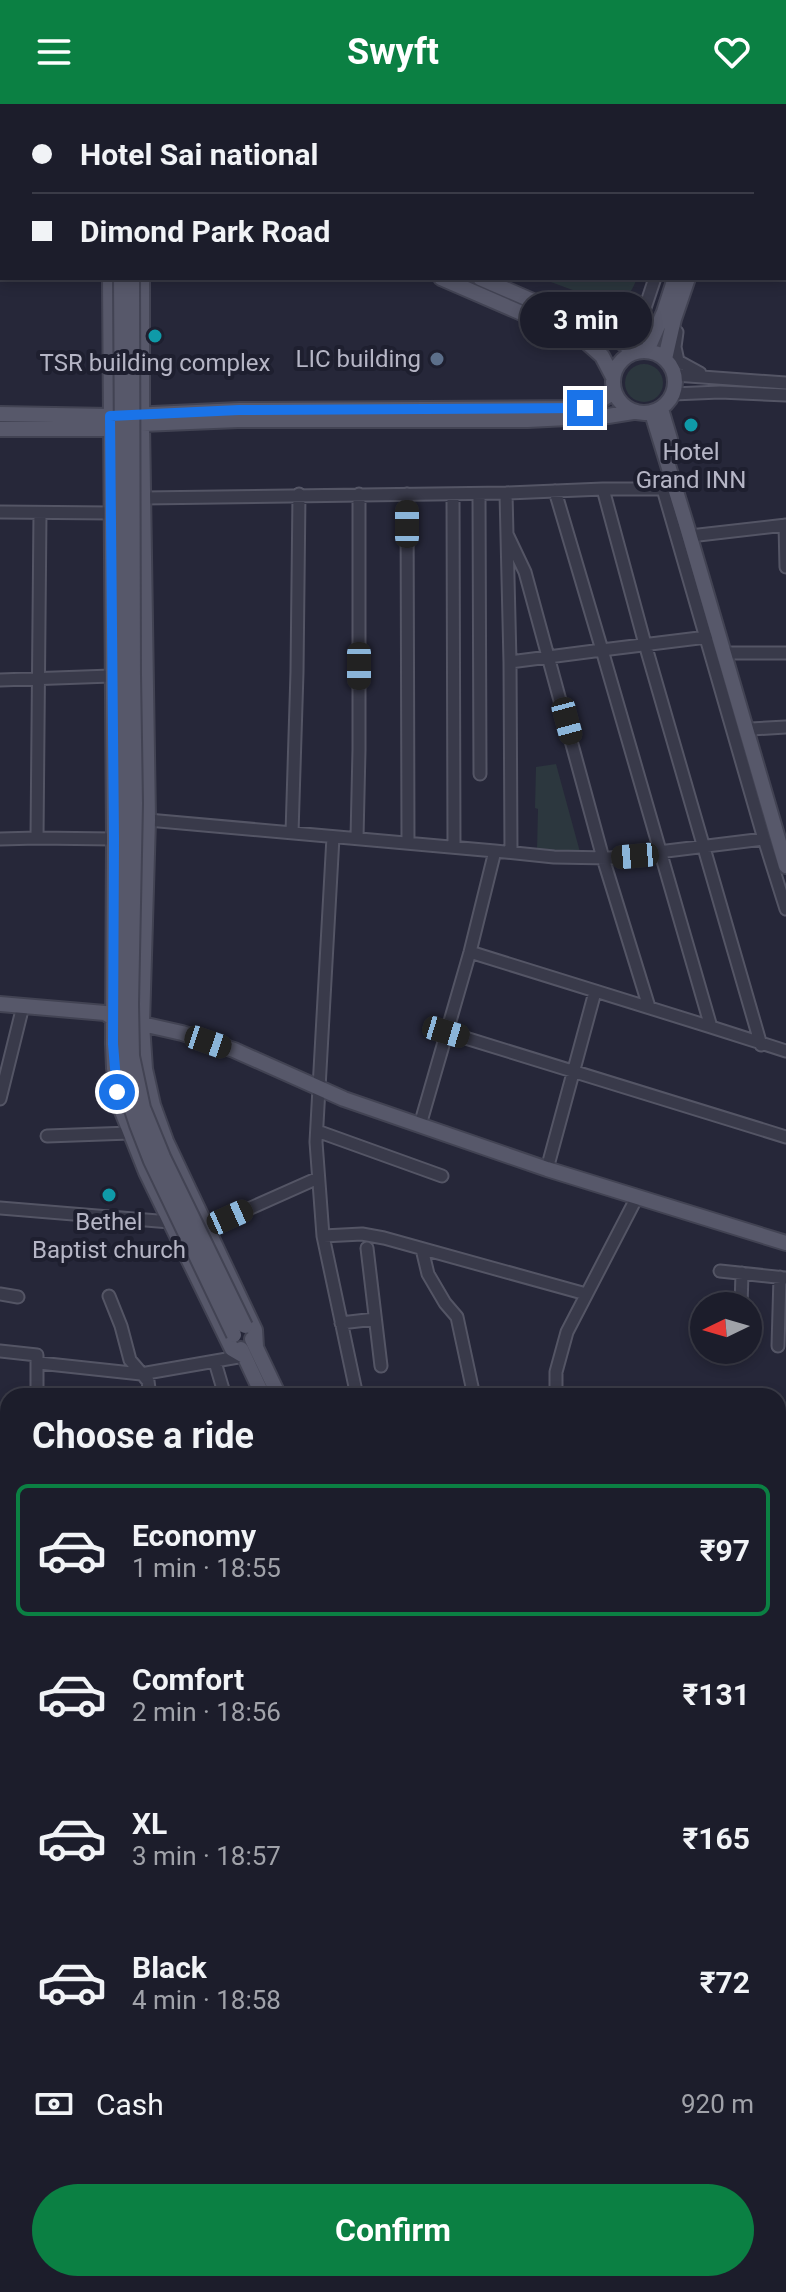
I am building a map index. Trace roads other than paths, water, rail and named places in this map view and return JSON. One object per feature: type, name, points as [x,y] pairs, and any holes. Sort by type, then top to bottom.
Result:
[{"type":"main road","points":[[110,280],[113,1044],[117,1092],[130,1133],[232,1349],[250,1351]]},
{"type":"main road","points":[[121,280],[124,804],[120,1048],[125,1089],[137,1125],[158,1174],[240,1330]]},
{"type":"main road","points":[[132,280],[135,803],[132,1056],[143,1108],[163,1157],[250,1351],[274,1388]]},
{"type":"main road","points":[[142,280],[148,820],[142,1024],[145,1069],[166,1141],[255,1330],[250,1351],[261,1388]]},
{"type":"main road","points":[[446,280],[584,340],[602,356],[618,401],[633,412]]},
{"type":"main road","points":[[142,418],[528,420],[596,417],[656,411],[673,394],[675,375],[658,354],[641,351],[485,280]]},
{"type":"main road","points":[[0,429],[239,410],[585,408],[594,405],[613,385],[621,361],[641,351],[664,312],[674,280]]},
{"type":"main road","points":[[665,359],[687,280]]},
{"type":"main road","points":[[656,411],[786,866]]},
{"type":"main road","points":[[0,414],[110,422]]},
{"type":"main road","points":[[693,536],[786,843]]},
{"type":"main road","points":[[0,1004],[22,1010],[106,1020],[113,1018]]},
{"type":"main road","points":[[0,1012],[22,1010]]},
{"type":"main road","points":[[142,1024],[234,1050],[318,1088],[547,1169],[786,1244]]},
{"type":"street","points":[[641,351],[644,311],[654,280]]},
{"type":"street","points":[[680,299],[678,361],[708,377]]},
{"type":"street","points":[[675,375],[786,383]]},
{"type":"street","points":[[673,394],[720,392],[786,395]]},
{"type":"street","points":[[603,489],[761,1045]]},
{"type":"street","points":[[144,498],[663,489],[786,909]]},
{"type":"street","points":[[555,491],[711,1027]]},
{"type":"street","points":[[506,493],[511,852]]},
{"type":"street","points":[[292,833],[297,716],[299,494]]},
{"type":"street","points":[[357,838],[359,494]]},
{"type":"street","points":[[407,494],[408,842]]},
{"type":"street","points":[[453,494],[454,847]]},
{"type":"street","points":[[479,494],[480,774]]},
{"type":"street","points":[[0,512],[112,513]]},
{"type":"street","points":[[37,838],[40,513]]},
{"type":"street","points":[[693,536],[786,525],[786,567]]},
{"type":"street","points":[[507,534],[525,572],[603,858],[649,1007]]},
{"type":"street","points":[[510,662],[707,637]]},
{"type":"street","points":[[730,653],[786,653]]},
{"type":"street","points":[[0,680],[111,676]]},
{"type":"street","points":[[751,729],[786,727]]},
{"type":"street","points":[[148,820],[554,857],[603,858],[764,839]]},
{"type":"street","points":[[333,837],[318,1088],[318,1178],[323,1236],[355,1388]]},
{"type":"street","points":[[0,839],[114,839]]},
{"type":"street","points":[[420,1125],[470,952],[495,851]]},
{"type":"street","points":[[470,952],[786,1051]]},
{"type":"street","points":[[547,1169],[595,992]]},
{"type":"street","points":[[0,1099],[22,1010]]},
{"type":"street","points":[[113,1018],[142,1024]]},
{"type":"street","points":[[446,1032],[786,1137]]},
{"type":"street","points":[[317,1131],[442,1176]]},
{"type":"street","points":[[47,1136],[130,1133]]},
{"type":"street","points":[[208,1227],[318,1178]]},
{"type":"street","points":[[556,1388],[561,1347],[637,1197]]},
{"type":"street","points":[[0,1208],[170,1222]]},
{"type":"street","points":[[323,1236],[369,1235],[586,1294]]},
{"type":"street","points":[[367,1248],[381,1366]]},
{"type":"street","points":[[422,1249],[428,1274],[457,1317],[472,1388]]},
{"type":"street","points":[[720,1271],[783,1278],[778,1346]]},
{"type":"street","points":[[741,1292],[742,1273]]},
{"type":"street","points":[[0,1294],[18,1297]]},
{"type":"street","points":[[109,1296],[130,1360],[148,1381],[149,1388]]},
{"type":"street","points":[[341,1323],[375,1319]]},
{"type":"street","points":[[0,1351],[37,1355],[37,1388]]},
{"type":"street","points":[[39,1363],[141,1374],[215,1362],[250,1351]]},
{"type":"street","points":[[215,1362],[223,1388]]},
{"type":"place","name":"TSR building complex","points":[[155,336]]},
{"type":"place","name":"LIC building","points":[[437,359]]},
{"type":"place","name":"Hotel Grand INN","points":[[691,425]]},
{"type":"place","name":"Bethel Baptist church","points":[[109,1195]]}]
